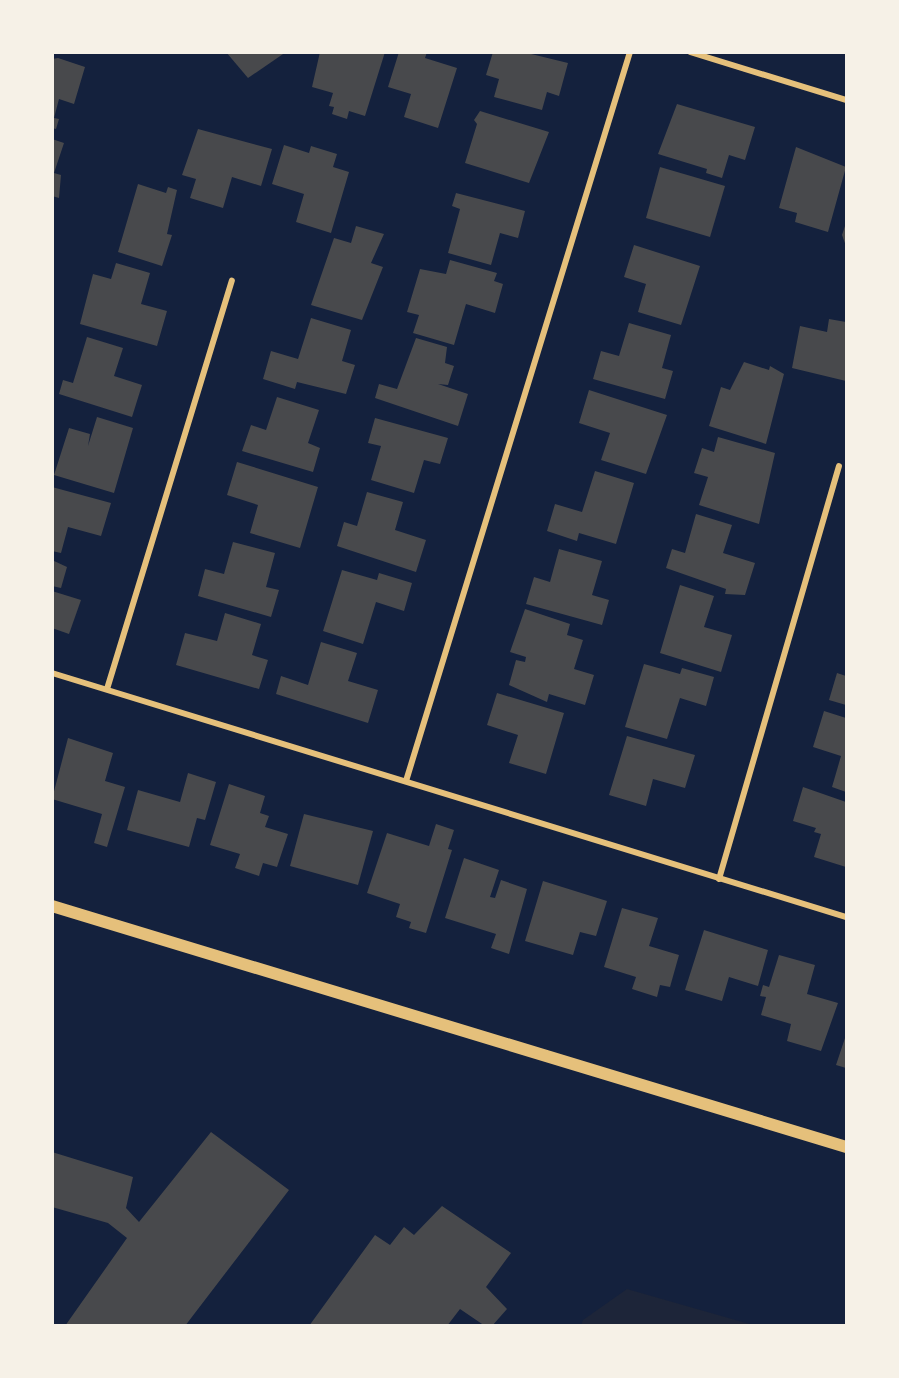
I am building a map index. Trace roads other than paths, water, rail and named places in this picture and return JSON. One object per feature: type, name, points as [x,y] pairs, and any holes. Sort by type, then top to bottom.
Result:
[{"type":"main road","points":[[52,906],[846,1147]]},
{"type":"street","points":[[406,781],[630,52]]},
{"type":"street","points":[[690,52],[846,100]]},
{"type":"street","points":[[107,689],[232,281]]},
{"type":"street","points":[[719,879],[839,466]]},
{"type":"street","points":[[52,673],[846,917]]}]
